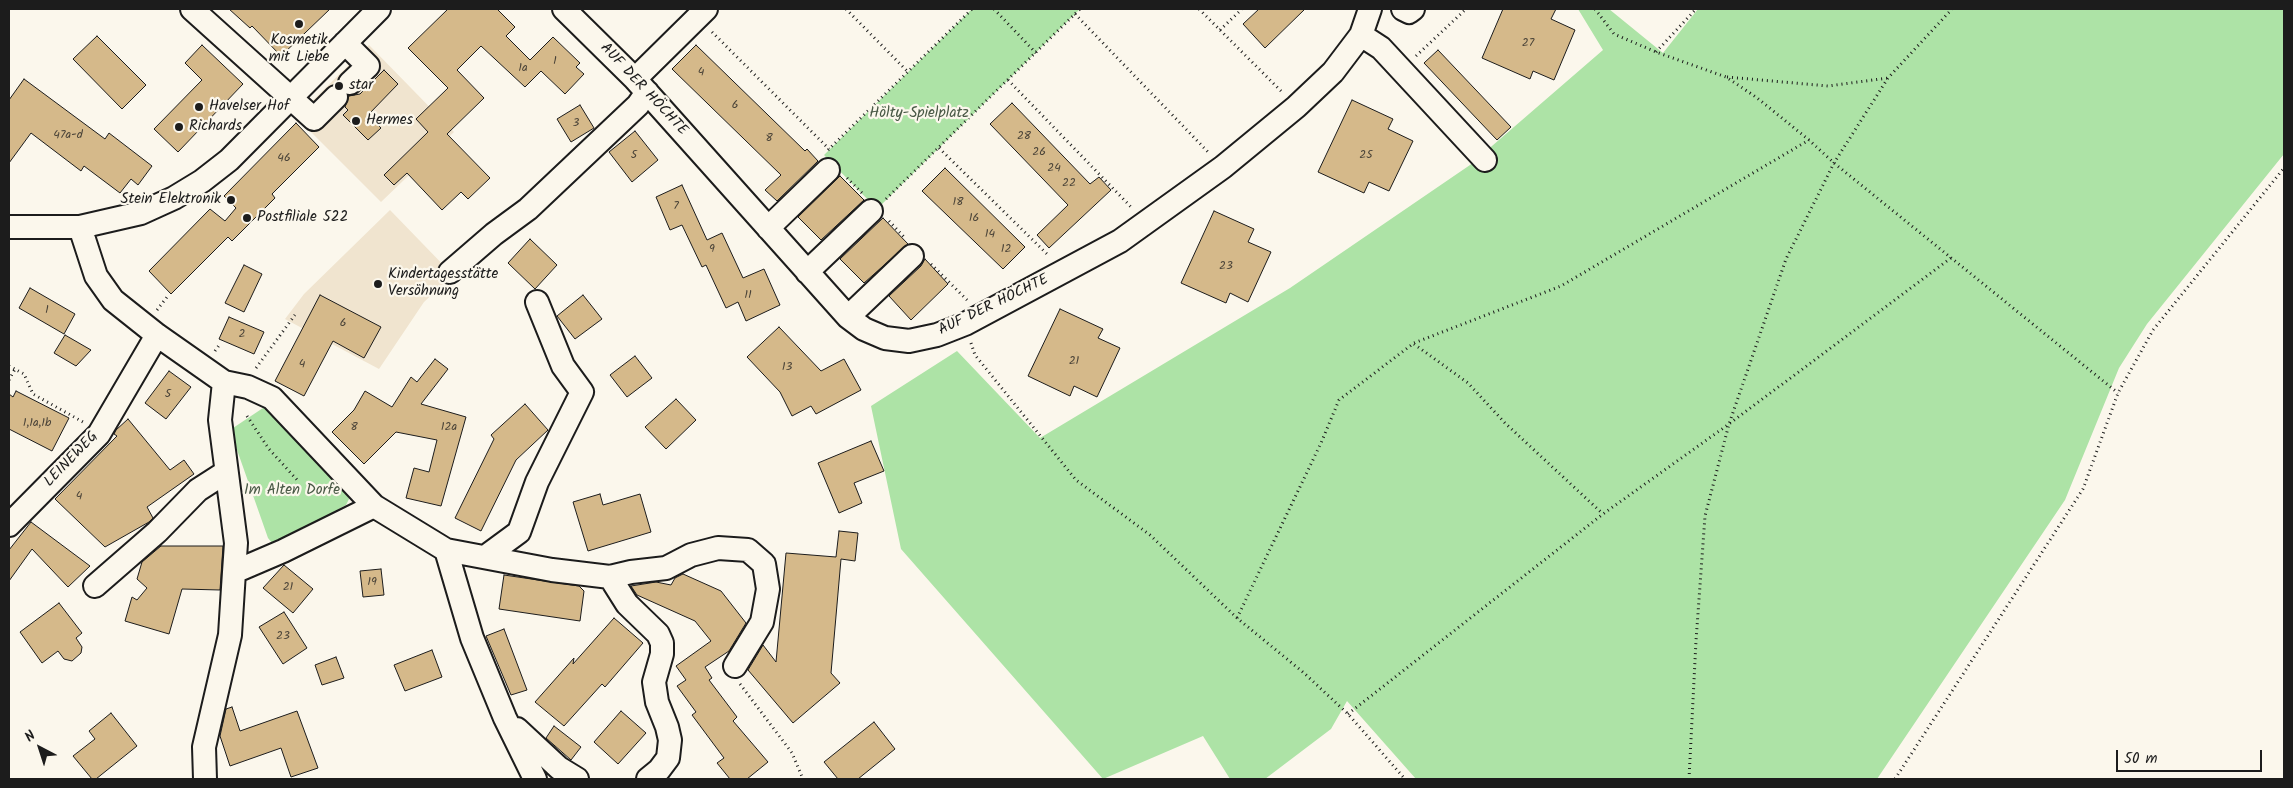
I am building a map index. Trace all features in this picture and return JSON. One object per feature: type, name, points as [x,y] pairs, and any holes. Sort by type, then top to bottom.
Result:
[{"type":"street","points":[[192,9],[314,118],[368,66],[346,43]]},
{"type":"street","points":[[9,227],[80,227],[141,212],[174,198],[202,181],[243,147],[379,9]]},
{"type":"street","name":"AUF DER HÖCHTE","points":[[564,9],[641,85],[848,317],[864,329],[884,338],[909,340],[937,336],[972,320],[1120,241],[1223,168],[1296,107],[1333,72],[1361,35],[1370,9]]},
{"type":"street","points":[[1403,9],[1409,12],[1413,9]]},
{"type":"street","points":[[450,272],[494,234],[528,209],[638,104],[641,85],[702,13]]},
{"type":"street","points":[[1361,35],[1381,48],[1485,160]]},
{"type":"street","points":[[768,228],[828,170]]},
{"type":"street","points":[[807,272],[874,210]]},
{"type":"street","points":[[80,227],[96,276],[113,300],[157,335],[224,382],[248,387],[272,398],[374,506],[446,550],[610,578],[631,572],[666,568],[691,555],[718,548],[748,550],[764,564],[768,589],[762,622],[735,666]]},
{"type":"street","points":[[848,317],[916,252]]},
{"type":"street","points":[[485,557],[519,532],[537,482],[582,392],[563,366],[537,302]]},
{"type":"street","name":"LEINEWEG","points":[[9,525],[99,434],[157,335]]},
{"type":"street","points":[[205,779],[204,747],[230,635],[236,543],[220,420],[224,382]]},
{"type":"street","points":[[95,586],[157,532],[198,490],[226,472]]},
{"type":"street","points":[[234,572],[283,551],[374,506]]},
{"type":"street","points":[[446,550],[472,638],[505,718],[535,779]]},
{"type":"street","points":[[610,578],[627,604],[658,634],[662,644],[662,654],[654,682],[657,702],[668,734],[668,758],[659,770],[648,779]]},
{"type":"street","points":[[505,718],[559,768],[577,779]]},
{"type":"path","points":[[846,9],[908,72]]},
{"type":"path","points":[[702,13],[829,149],[972,9]]},
{"type":"path","points":[[994,9],[1036,53]]},
{"type":"path","points":[[1080,9],[874,210],[972,305],[975,355],[1076,480],[1150,535],[1237,618],[1304,673],[1348,714],[1405,779]]},
{"type":"path","points":[[1199,9],[1296,107]]},
{"type":"path","points":[[1220,30],[1242,9]]},
{"type":"path","points":[[1403,72],[1417,53],[1466,9]]},
{"type":"path","points":[[1595,9],[1614,34],[1656,52],[1726,77],[1756,97],[1834,163],[2118,393]]},
{"type":"path","points":[[1656,52],[1696,9]]},
{"type":"path","points":[[1690,779],[1696,641],[1706,516],[1730,424],[1786,259],[1834,163],[1888,78],[1952,9]]},
{"type":"path","points":[[1075,14],[1223,168]]},
{"type":"path","points":[[1726,77],[1828,86],[1888,78]]},
{"type":"path","points":[[1008,80],[1146,223]]},
{"type":"path","points":[[1237,618],[1321,443],[1339,400],[1414,343],[1561,286],[1809,140]]},
{"type":"path","points":[[939,148],[1064,271]]},
{"type":"path","points":[[1895,779],[2083,489],[2118,393],[2153,330],[2284,168]]},
{"type":"path","points":[[1348,714],[1602,514],[1730,424],[1951,258]]},
{"type":"path","points":[[255,369],[295,315]]},
{"type":"path","points":[[1414,343],[1468,384],[1505,423],[1602,514]]},
{"type":"path","points":[[9,366],[24,374],[33,394],[87,424]]},
{"type":"path","points":[[9,380],[15,369]]},
{"type":"path","points":[[247,416],[269,449],[299,482]]},
{"type":"path","points":[[735,666],[733,675],[792,753],[803,779]]},
{"type":"shaded area","points":[[369,45],[454,132],[381,202],[296,117]]},
{"type":"shaded area","name":"Kindertagesstätte Versöhnung","points":[[390,210],[453,275],[424,302],[379,369],[285,319],[304,294]]},
{"type":"green space","name":"Hölty-Spielplatz","points":[[972,9],[1080,9],[877,209],[824,155]]},
{"type":"green space","points":[[1578,9],[1609,9],[1663,53],[1698,9],[2284,9],[2284,154],[2147,324],[2119,368],[2065,500],[1877,779],[1416,779],[1347,701],[1331,729],[1265,779],[1230,779],[1203,736],[1103,779],[901,549],[871,406],[957,351],[1040,438],[1290,288],[1470,165],[1603,50]]},
{"type":"green space","name":"Im Alten Dorfe","points":[[266,406],[347,492],[349,499],[346,505],[278,543],[272,543],[268,538],[230,430]]},
{"type":"building","points":[[229,9],[330,9],[281,56],[252,26],[250,28]]},
{"type":"building","points":[[448,9],[497,9],[515,27],[506,36],[530,60],[553,37],[580,63],[576,67],[584,74],[565,94],[541,71],[525,87],[481,46],[457,70],[484,98],[447,134],[490,178],[468,199],[461,192],[442,210],[407,173],[394,185],[384,175],[428,132],[416,119],[448,88],[408,48]]},
{"type":"building","points":[[1259,9],[1305,9],[1265,48],[1243,24]]},
{"type":"building","points":[[1503,9],[1556,9],[1551,19],[1575,30],[1554,80],[1533,71],[1530,79],[1482,58]]},
{"type":"building","points":[[97,36],[146,85],[122,109],[73,59]]},
{"type":"building","name":"Havelser Hof","points":[[202,45],[243,84],[178,152],[154,129],[202,80],[185,63]]},
{"type":"building","points":[[696,45],[805,151],[807,149],[818,161],[777,201],[765,190],[781,175],[672,69]]},
{"type":"building","points":[[1438,50],[1511,127],[1497,140],[1424,63]]},
{"type":"building","points":[[384,70],[398,84],[368,115],[381,128],[368,140],[343,115],[348,110],[345,107],[349,96],[360,94]]},
{"type":"building","points":[[24,79],[105,139],[109,133],[152,166],[138,185],[131,179],[120,193],[84,166],[81,171],[31,133],[9,163],[9,100]]},
{"type":"building","points":[[1352,100],[1393,119],[1388,129],[1413,141],[1389,191],[1369,182],[1364,193],[1318,172]]},
{"type":"building","points":[[1012,103],[1090,184],[1099,177],[1111,190],[1049,248],[1037,235],[1068,205],[990,124]]},
{"type":"building","points":[[580,105],[594,128],[571,142],[557,119]]},
{"type":"building","points":[[296,123],[319,147],[272,194],[275,198],[232,241],[228,237],[171,294],[149,271],[210,209],[225,221],[236,208],[224,196]]},
{"type":"building","points":[[635,131],[658,160],[632,182],[609,152]]},
{"type":"building","points":[[945,168],[1025,247],[1003,269],[922,191]]},
{"type":"building","points":[[840,176],[864,200],[821,240],[798,217]]},
{"type":"building","points":[[682,185],[707,240],[722,233],[743,278],[764,269],[780,305],[746,321],[738,302],[726,308],[706,265],[702,267],[682,225],[670,230],[656,197]]},
{"type":"building","points":[[1214,211],[1254,229],[1248,242],[1271,252],[1248,302],[1230,293],[1226,303],[1181,283]]},
{"type":"building","points":[[883,218],[908,244],[864,283],[840,259]]},
{"type":"building","points":[[530,239],[557,265],[535,289],[508,263]]},
{"type":"building","points":[[925,259],[948,284],[911,320],[889,296],[921,266]]},
{"type":"building","points":[[244,265],[262,274],[244,312],[225,303]]},
{"type":"building","points":[[30,288],[75,314],[64,334],[19,308]]},
{"type":"building","points":[[320,295],[381,327],[364,358],[333,341],[304,396],[275,381]]},
{"type":"building","points":[[583,295],[602,319],[575,339],[557,316]]},
{"type":"building","points":[[1060,309],[1103,329],[1098,338],[1120,348],[1097,397],[1074,386],[1070,396],[1028,376]]},
{"type":"building","points":[[229,317],[264,332],[254,354],[219,339]]},
{"type":"building","points":[[779,327],[821,371],[844,359],[861,390],[816,414],[811,406],[792,416],[780,392],[747,357]]},
{"type":"building","points":[[65,335],[91,350],[76,366],[54,353]]},
{"type":"building","points":[[635,356],[652,378],[627,397],[610,375]]},
{"type":"building","points":[[435,359],[448,369],[421,404],[466,417],[441,506],[406,498],[414,468],[429,472],[437,440],[396,432],[364,464],[332,432],[354,410],[365,391],[392,407],[411,377],[417,382]]},
{"type":"building","points":[[169,371],[191,387],[166,419],[145,403]]},
{"type":"building","points":[[16,391],[69,418],[52,451],[9,429],[9,394],[13,397]]},
{"type":"building","points":[[676,399],[696,420],[666,449],[645,427]]},
{"type":"building","points":[[525,404],[548,430],[516,460],[481,531],[455,518],[494,439],[491,435]]},
{"type":"building","points":[[128,419],[170,470],[184,460],[194,474],[147,507],[153,518],[149,522],[105,547],[55,499],[117,436],[114,434],[116,430]]},
{"type":"building","points":[[871,441],[884,471],[854,483],[862,503],[839,513],[818,463]]},
{"type":"building","points":[[600,494],[603,505],[640,494],[651,532],[588,551],[573,502]]},
{"type":"building","points":[[31,522],[90,566],[68,587],[32,549],[9,581],[9,550]]},
{"type":"building","points":[[839,531],[858,533],[855,561],[841,559],[831,673],[840,683],[793,723],[748,670],[763,645],[776,662],[786,553],[836,557]]},
{"type":"building","points":[[161,546],[223,546],[220,590],[182,589],[169,634],[125,621],[132,597],[137,600],[147,588],[137,579],[142,562]]},
{"type":"building","points":[[284,565],[313,589],[293,613],[263,588]]},
{"type":"building","points":[[381,569],[384,595],[363,597],[360,571]]},
{"type":"building","points":[[683,574],[721,591],[746,623],[729,651],[705,667],[712,678],[709,680],[737,717],[733,721],[768,762],[747,779],[730,779],[717,763],[724,758],[692,715],[696,712],[677,686],[686,680],[676,666],[711,641],[695,621],[637,595],[631,586],[656,582],[671,585],[675,578]]},
{"type":"building","points":[[504,575],[579,586],[584,591],[580,621],[499,609]]},
{"type":"building","points":[[59,603],[82,633],[76,638],[82,647],[81,653],[72,661],[64,659],[58,651],[42,663],[20,632]]},
{"type":"building","points":[[284,612],[307,648],[283,664],[259,627]]},
{"type":"building","points":[[614,618],[643,643],[605,687],[602,684],[564,726],[535,702],[574,658],[573,664]]},
{"type":"building","points":[[504,629],[527,690],[511,695],[486,636]]},
{"type":"building","points":[[432,650],[442,677],[405,691],[394,665]]},
{"type":"building","points":[[336,657],[344,678],[322,685],[315,665]]},
{"type":"building","points":[[232,707],[240,731],[297,711],[318,768],[291,777],[281,748],[230,766],[220,736],[226,709]]},
{"type":"building","points":[[621,711],[646,733],[618,764],[594,742]]},
{"type":"building","points":[[111,713],[137,746],[96,779],[92,779],[73,756],[95,739],[89,731]]},
{"type":"building","points":[[874,722],[895,749],[858,779],[838,779],[824,762]]},
{"type":"building","points":[[554,726],[581,747],[571,760],[546,738]]},
{"type":"place","name":"Kosmetik mit Liebe","points":[[299,24]]},
{"type":"place","name":"star","points":[[339,86]]},
{"type":"place","name":"Havelser Hof","points":[[199,107]]},
{"type":"place","name":"Hermes","points":[[356,121]]},
{"type":"place","name":"Richards","points":[[179,127]]},
{"type":"place","name":"Stein Elektronik","points":[[231,200]]},
{"type":"place","name":"Postfiliale 522","points":[[247,218]]},
{"type":"place","name":"Kindertagesstätte Versöhnung","points":[[378,284]]}]
